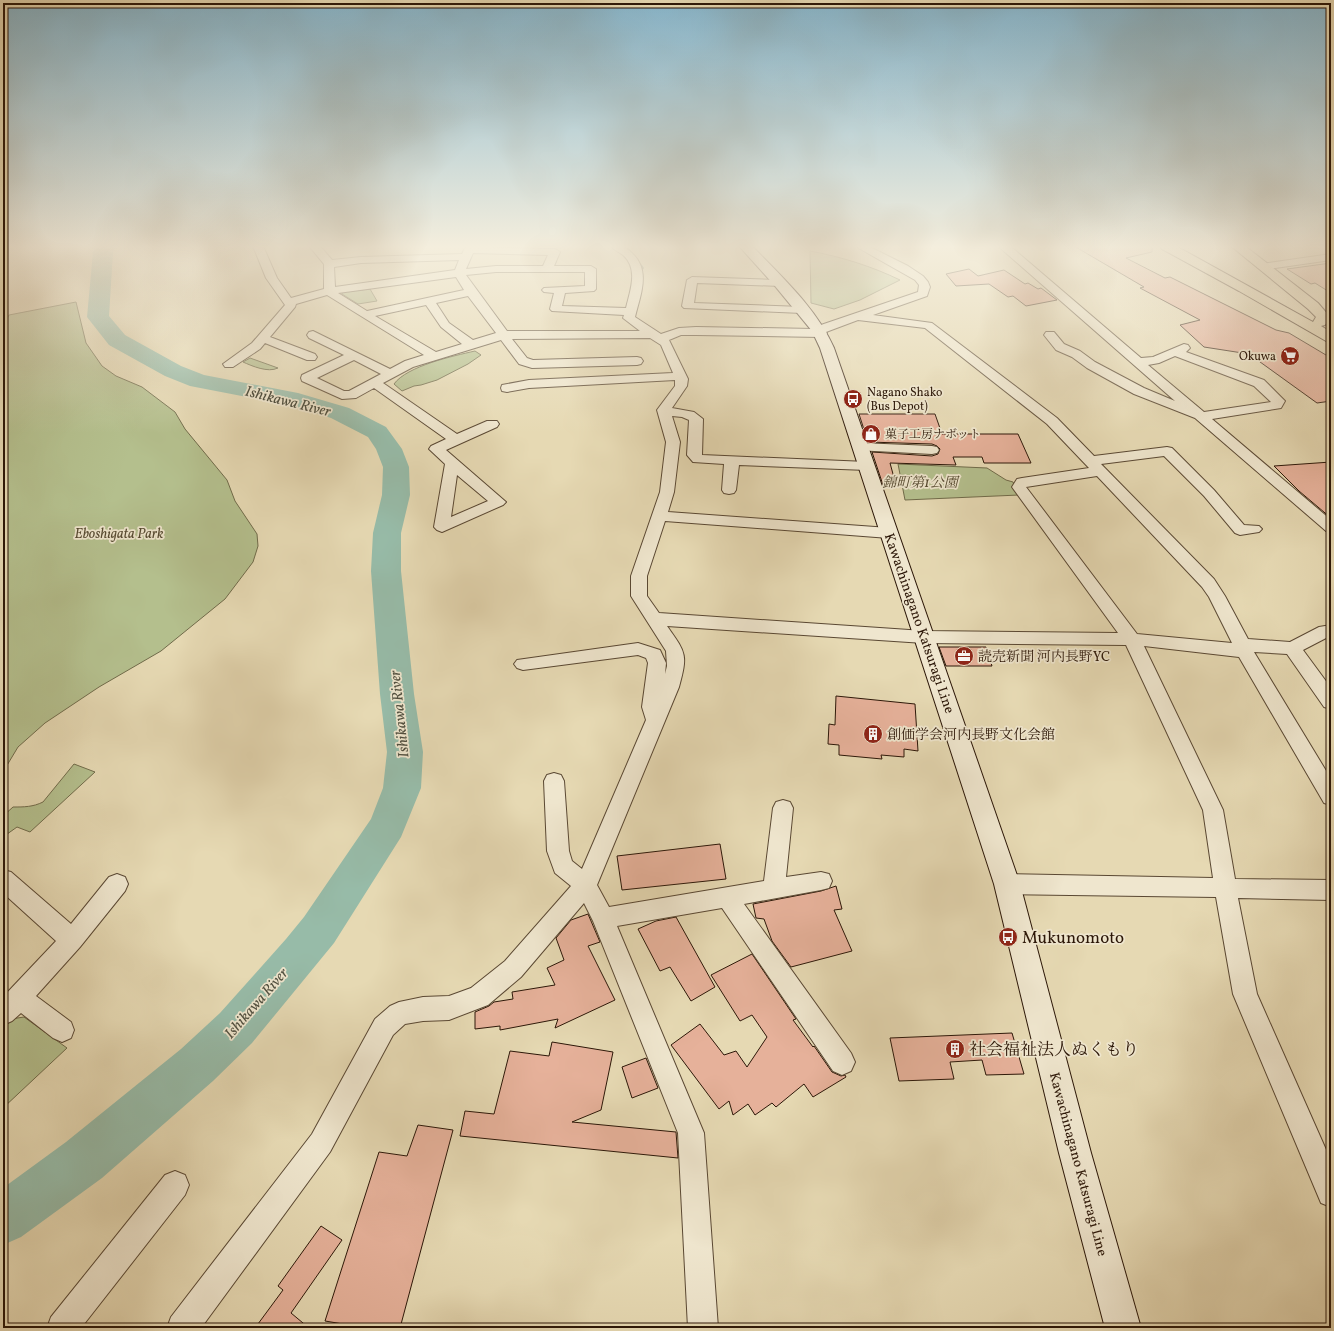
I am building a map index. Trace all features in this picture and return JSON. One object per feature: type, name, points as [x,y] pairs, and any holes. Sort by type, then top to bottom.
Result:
[{"type":"highway","points":[[1287,308],[1320,325]]},
{"type":"highway","points":[[1292,308],[1320,325],[1331,338]]},
{"type":"highway","points":[[1315,308],[1322,317],[1320,325]]},
{"type":"main road","name":"Kawachinagano Katsuragi Line","points":[[802,310],[820,331],[864,457],[1007,884],[1075,1153],[1123,1328]]},
{"type":"street","points":[[229,364],[256,346],[289,308]]},
{"type":"street","points":[[356,308],[434,356]]},
{"type":"street","points":[[367,314],[395,308]]},
{"type":"street","points":[[434,308],[445,324],[471,345]]},
{"type":"street","points":[[484,308],[523,361],[532,364],[637,361]]},
{"type":"street","points":[[556,308],[631,312]]},
{"type":"street","points":[[182,1328],[321,1143],[384,1028],[399,1014],[423,1009],[449,1008],[479,997],[513,970],[586,885],[670,687],[676,666],[675,651],[639,596],[639,576],[667,492],[673,442],[664,410],[681,386],[681,376],[666,343],[629,318],[632,308]]},
{"type":"street","points":[[748,308],[802,310]]},
{"type":"street","points":[[353,356],[307,378],[342,395],[351,395],[409,364],[503,335],[656,337],[679,332],[696,331],[820,331],[885,308]]},
{"type":"street","points":[[1076,308],[1331,528]]},
{"type":"street","points":[[858,317],[928,325],[1052,421],[1208,583],[1217,596],[1243,648],[1331,797]]},
{"type":"street","points":[[313,335],[391,374]]},
{"type":"street","points":[[1050,335],[1060,347],[1076,354],[1091,365],[1139,391],[1202,416],[1276,405],[1278,401],[1259,383],[1179,350],[1155,360],[1139,362]]},
{"type":"street","points":[[262,338],[310,357]]},
{"type":"street","points":[[507,388],[529,384],[681,376]]},
{"type":"street","points":[[374,382],[456,440]]},
{"type":"street","points":[[665,412],[684,412],[692,415],[696,419],[694,455],[698,459],[732,460],[864,457],[932,450]]},
{"type":"street","points":[[452,463],[436,449],[492,424]]},
{"type":"street","points":[[1254,529],[1240,530],[1210,493],[1167,451],[1022,482],[1019,487],[1132,639],[1213,810],[1225,888],[1245,994],[1331,1193]]},
{"type":"street","points":[[729,490],[732,460]]},
{"type":"street","points":[[659,516],[889,533]]},
{"type":"street","points":[[655,619],[924,637],[1132,639],[1243,648],[1292,648],[1325,631],[1331,631]]},
{"type":"street","points":[[1292,648],[1331,702]]},
{"type":"street","points":[[523,664],[638,649],[654,654],[657,663],[651,707],[655,722]]},
{"type":"street","points":[[554,781],[558,851],[563,866],[586,885],[603,918],[691,1133],[703,1328]]},
{"type":"street","points":[[774,889],[783,808]]},
{"type":"street","points":[[3,879],[72,940]]},
{"type":"street","points":[[603,918],[821,881]]},
{"type":"street","points":[[62,1030],[11,1005],[72,940],[116,884]]},
{"type":"street","points":[[1007,884],[1331,890]]},
{"type":"street","points":[[727,897],[842,1062]]},
{"type":"street","points":[[62,1328],[175,1185]]},
{"type":"green space","name":"Eboshigata Park","points":[[44,308],[77,308],[86,343],[102,366],[116,376],[142,387],[175,412],[185,429],[227,480],[235,501],[257,534],[258,546],[253,562],[225,599],[161,651],[99,687],[45,723],[18,747],[3,772],[3,327],[9,315]]},
{"type":"green space","points":[[475,351],[481,355],[468,364],[437,380],[402,391],[394,384],[409,372],[420,367],[443,359]]},
{"type":"green space","points":[[250,358],[278,368],[270,370],[255,367],[243,362]]},
{"type":"green space","name":"錦町第1公園","points":[[898,464],[987,468],[1006,480],[1013,482],[1019,495],[905,500]]},
{"type":"green space","points":[[74,764],[95,772],[30,832],[17,827],[3,837],[3,816],[13,807],[32,806],[43,802]]},
{"type":"green space","points":[[24,1017],[67,1048],[3,1108],[3,1024],[11,1019]]},
{"type":"building","name":"Okuwa","points":[[1178,308],[1232,308],[1276,330],[1289,333],[1331,358],[1331,401],[1317,403],[1249,354],[1204,347],[1180,325],[1200,320]]},
{"type":"building","points":[[859,414],[935,414],[942,434],[1018,434],[1031,463],[984,463],[982,457],[953,457],[956,465],[890,463],[896,485],[883,485],[872,452],[932,456],[938,454],[940,449],[932,444],[868,442]]},
{"type":"building","points":[[1331,462],[1331,518],[1299,491],[1274,466]]},
{"type":"building","name":"読売新聞 河内長野YC","points":[[939,647],[986,647],[992,666],[946,666]]},
{"type":"building","name":"創価学会河内長野文化会館","points":[[836,696],[915,704],[918,751],[904,749],[904,757],[881,755],[882,759],[839,755],[839,745],[828,744],[829,724],[835,725]]},
{"type":"building","points":[[720,844],[726,879],[622,890],[617,856]]},
{"type":"building","points":[[836,886],[842,909],[834,910],[852,951],[791,967],[772,941],[764,919],[756,918],[753,904],[821,891]]},
{"type":"building","points":[[588,914],[600,942],[588,946],[615,1000],[555,1028],[558,1019],[500,1030],[500,1026],[475,1029],[475,1012],[489,1006],[494,1002],[513,999],[512,992],[555,985],[547,968],[564,960],[556,938],[571,920]]},
{"type":"building","points":[[676,917],[715,987],[691,1001],[670,967],[660,971],[638,929],[656,921]]},
{"type":"building","points":[[752,954],[796,1019],[793,1020],[813,1047],[814,1046],[832,1072],[841,1076],[845,1075],[846,1077],[813,1097],[804,1084],[776,1107],[772,1103],[755,1115],[748,1104],[733,1115],[729,1101],[719,1109],[671,1045],[700,1024],[724,1055],[736,1051],[747,1067],[767,1037],[752,1015],[740,1021],[711,975]]},
{"type":"building","name":"社会福祉法人ぬくもり","points":[[1012,1033],[1024,1074],[986,1075],[982,1060],[950,1062],[954,1079],[899,1081],[890,1038]]},
{"type":"building","points":[[552,1042],[613,1052],[601,1110],[572,1122],[676,1132],[678,1158],[460,1136],[465,1111],[494,1114],[510,1051],[549,1056]]},
{"type":"building","points":[[646,1058],[658,1088],[632,1098],[622,1067]]},
{"type":"building","points":[[418,1125],[453,1130],[400,1328],[367,1328],[325,1321],[379,1152],[407,1156]]},
{"type":"building","points":[[321,1226],[342,1240],[291,1313],[309,1328],[255,1328],[283,1290],[278,1286]]},
{"type":"waterway","name":"Ishikawa River","points":[[3,1219],[84,1160],[197,1065],[236,1028],[319,930],[387,826],[402,788],[405,752],[397,694],[386,571],[387,533],[396,495],[396,467],[389,449],[377,432],[340,413],[298,400],[198,381],[173,371],[117,340],[98,317],[99,308]]},
{"type":"place","name":"Okuwa","points":[[1290,356]]},
{"type":"place","name":"Nagano Shako (Bus Depot)","points":[[853,399]]},
{"type":"place","name":"菓子工房ナボット","points":[[871,434]]},
{"type":"place","name":"読売新聞 河内長野YC","points":[[964,656]]},
{"type":"place","name":"創価学会河内長野文化会館","points":[[873,734]]},
{"type":"place","name":"Mukunomoto","points":[[1008,937]]},
{"type":"place","name":"社会福祉法人ぬくもり","points":[[955,1049]]}]
